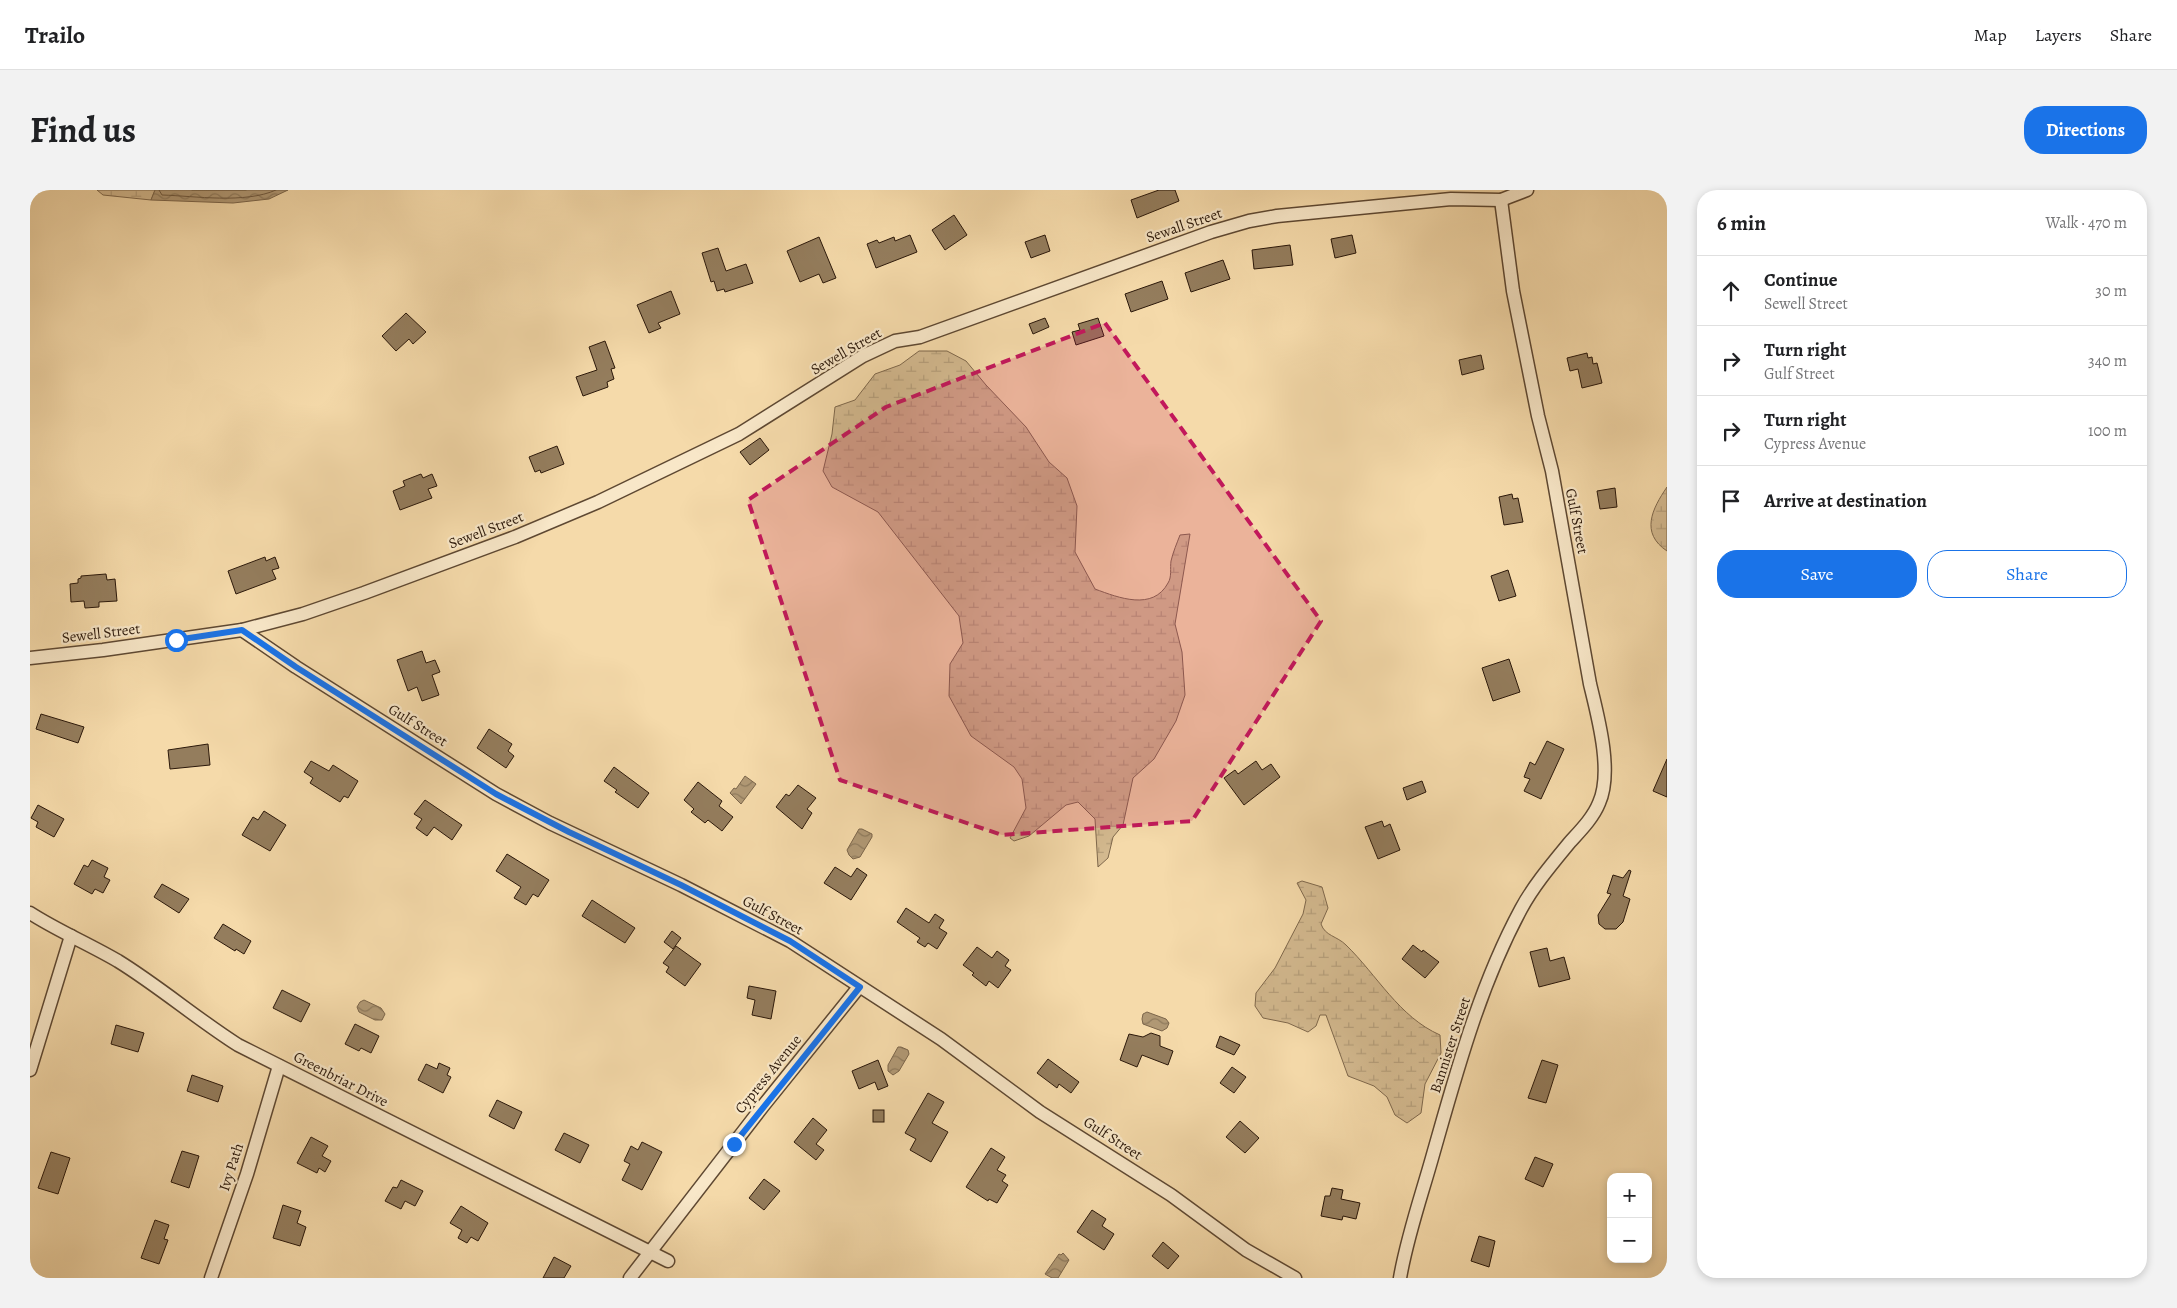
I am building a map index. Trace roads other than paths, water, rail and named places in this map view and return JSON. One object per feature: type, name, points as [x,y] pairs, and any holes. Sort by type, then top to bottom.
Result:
[{"type":"street","points":[[1439,190],[1451,199]]},
{"type":"street","name":"Sewall Street","points":[[920,337],[1162,250],[1249,221],[1277,216],[1451,199],[1501,200],[1527,190]]},
{"type":"street","name":"Gulf Street","points":[[1501,200],[1513,291],[1538,416],[1552,471],[1605,767],[1599,804],[1582,830],[1572,840]]},
{"type":"street","name":"Sewell Street","points":[[30,658],[103,650],[242,630],[302,614],[364,593],[515,536],[598,502],[739,434],[863,356],[895,341],[920,337]]},
{"type":"street","name":"Gulf Street","points":[[242,630],[296,667],[496,794],[790,941],[941,1039],[1040,1112],[1171,1196],[1246,1250],[1295,1278]]},
{"type":"street","name":"Bannister Street","points":[[1400,1278],[1468,1035],[1499,955],[1530,895],[1544,873],[1572,840]]},
{"type":"street","name":"Greenbriar Drive","points":[[30,912],[118,961],[195,1018],[238,1045],[668,1261]]},
{"type":"street","points":[[30,1070],[71,936]]},
{"type":"street","name":"Cypress Avenue","points":[[630,1278],[763,1106],[860,987]]},
{"type":"street","name":"Ivy Path","points":[[211,1278],[247,1174],[279,1066]]},
{"type":"water","points":[[155,190],[288,190],[269,199],[233,203],[151,200]]},
{"type":"water","points":[[745,776],[756,784],[741,804],[730,793],[734,788],[736,789]]},
{"type":"water","points":[[859,829],[872,834],[872,837],[860,857],[853,859],[847,850]]},
{"type":"water","points":[[364,1000],[381,1008],[385,1014],[382,1020],[375,1020],[359,1012],[357,1007]]},
{"type":"water","points":[[1147,1012],[1166,1019],[1169,1023],[1167,1028],[1162,1031],[1143,1024],[1143,1014]]},
{"type":"water","points":[[898,1047],[908,1050],[909,1054],[899,1071],[893,1075],[888,1071],[888,1065]]},
{"type":"water","points":[[1063,1253],[1069,1260],[1058,1278],[1052,1278],[1045,1274],[1059,1254]]}]
